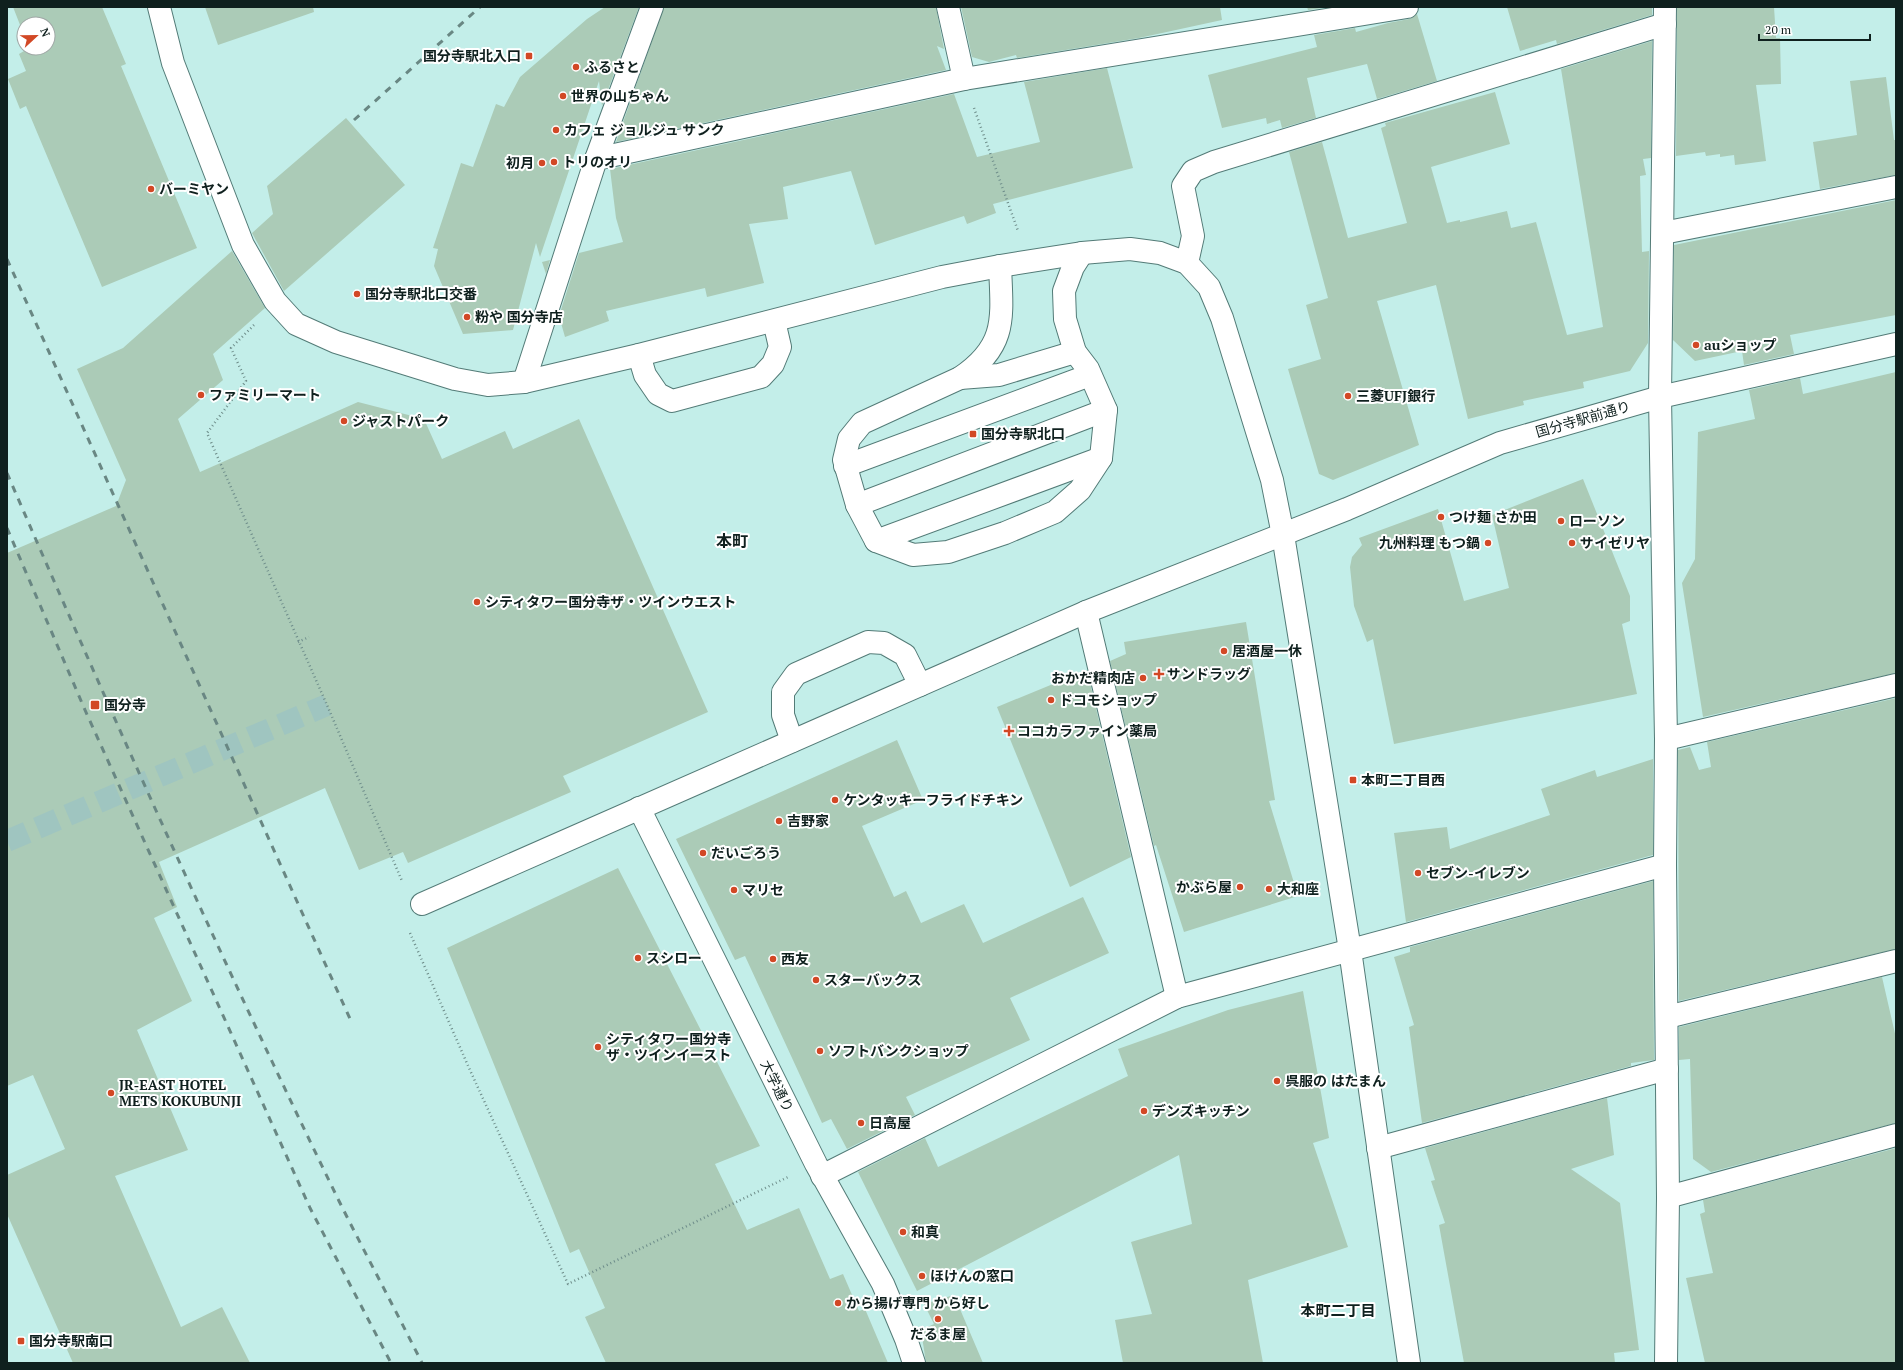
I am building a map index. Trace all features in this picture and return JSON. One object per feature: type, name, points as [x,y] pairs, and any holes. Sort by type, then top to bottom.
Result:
[{"type":"street","points":[[159,7],[173,62],[243,245],[275,301],[296,324],[336,342],[455,380],[488,385],[524,382],[639,355],[942,277],[1082,253],[1130,249],[1160,253],[1187,264],[1209,287],[1222,318],[1272,480],[1283,535],[1350,950],[1409,1363]]},
{"type":"street","points":[[524,382],[596,158],[652,7]]},
{"type":"street","points":[[948,7],[964,79]]},
{"type":"street","points":[[596,158],[964,79],[1407,7]]},
{"type":"street","points":[[1187,264],[1193,236],[1183,186],[1193,171],[1214,162],[1665,15],[1660,397],[1666,739],[1665,865],[1668,1197],[1666,1363]]},
{"type":"street","points":[[1663,233],[1896,187]]},
{"type":"street","points":[[1000,266],[1001,304],[999,331],[987,356],[975,368],[960,378],[862,423],[849,438],[844,460],[845,466],[857,504],[876,541],[913,555],[948,552],[1004,533],[1055,512],[1080,490],[1101,458],[1106,410],[1090,374],[1075,352],[1065,320],[1064,292],[1073,267],[1082,253]]},
{"type":"street","points":[[639,355],[645,375],[658,394],[672,401],[761,377],[773,364],[780,347],[774,321]]},
{"type":"street","name":"国分寺駅前通り","points":[[422,904],[1086,612],[1347,509],[1500,443],[1660,397],[1896,344]]},
{"type":"street","points":[[960,378],[999,375],[1075,352]]},
{"type":"street","points":[[845,466],[1090,374]]},
{"type":"street","points":[[857,504],[1106,410]]},
{"type":"street","points":[[876,541],[1101,458]]},
{"type":"street","points":[[1086,612],[1178,997]]},
{"type":"street","points":[[792,741],[783,715],[783,692],[796,674],[868,642],[884,643],[905,655],[920,685]]},
{"type":"street","points":[[1666,739],[1896,685]]},
{"type":"street","name":"大学通り","points":[[639,808],[819,1170],[883,1284],[906,1339],[914,1363]]},
{"type":"street","points":[[819,1170],[1178,997],[1665,865]]},
{"type":"street","points":[[1667,1017],[1896,961]]},
{"type":"street","points":[[1378,1148],[1667,1069]]},
{"type":"street","points":[[1668,1197],[1896,1135]]},
{"type":"path","points":[[964,79],[1029,261]]},
{"type":"path","points":[[275,301],[231,348],[246,381],[207,433],[327,705],[391,857]]},
{"type":"path","points":[[298,642],[309,637]]},
{"type":"path","points":[[422,904],[401,913],[469,1068],[568,1284],[819,1170]]},
{"type":"building","points":[[13,7],[102,7],[126,64],[121,66],[197,248],[102,287],[26,106],[20,109],[8,79],[26,71],[20,56],[56,56],[56,16],[17,16]]},
{"type":"building","points":[[205,7],[313,7],[314,12],[218,45]]},
{"type":"building","points":[[605,7],[639,7],[602,106],[599,81],[540,257],[536,243],[513,330],[463,334],[434,266],[438,249],[433,248],[461,163],[473,167],[496,104],[504,107],[520,77],[587,19]]},
{"type":"building","points":[[664,7],[936,7],[944,49],[937,46],[946,70],[616,142]]},
{"type":"building","points":[[961,7],[1220,7],[1222,20],[1139,38],[1017,58],[1016,55],[989,62],[972,57]]},
{"type":"building","points":[[1307,7],[1329,7],[1308,10]]},
{"type":"building","points":[[1507,7],[1652,7],[1652,15],[1557,44],[1556,40],[1520,51]]},
{"type":"building","points":[[1677,7],[1774,7],[1776,38],[1780,38],[1781,84],[1756,85],[1766,161],[1735,165],[1734,155],[1720,157],[1720,154],[1706,156],[1705,152],[1676,156]]},
{"type":"building","points":[[1417,14],[1437,81],[1377,99],[1367,64],[1307,78],[1316,118],[1282,128],[1280,120],[1267,124],[1266,118],[1222,128],[1208,75],[1317,47],[1314,35],[1355,28],[1356,32],[1409,19]]},
{"type":"building","points":[[1652,41],[1651,158],[1643,159],[1646,175],[1640,176],[1642,252],[1649,251],[1648,343],[1630,371],[1583,382],[1584,388],[1523,401],[1524,405],[1468,419],[1436,285],[1377,301],[1419,445],[1333,480],[1319,474],[1288,369],[1321,359],[1306,305],[1328,298],[1289,152],[1322,142],[1348,238],[1407,223],[1381,128],[1386,126],[1385,123],[1495,92],[1510,144],[1431,167],[1447,223],[1460,220],[1460,222],[1507,211],[1511,228],[1536,222],[1567,335],[1603,327],[1561,69]]},
{"type":"building","points":[[1107,68],[1133,168],[993,204],[996,213],[967,224],[964,216],[875,245],[851,171],[783,187],[788,219],[749,224],[764,283],[707,297],[705,288],[606,311],[609,321],[565,337],[559,316],[579,253],[623,242],[616,218],[610,169],[954,94],[977,157],[1040,142],[1024,82]]},
{"type":"building","points":[[1886,77],[1894,140],[1896,140],[1896,175],[1820,189],[1813,142],[1857,135],[1850,81]]},
{"type":"building","points":[[346,118],[405,185],[284,291],[252,233],[273,214],[267,186]]},
{"type":"building","points":[[1896,200],[1896,315],[1790,335],[1794,354],[1744,365],[1742,351],[1695,361],[1673,340],[1674,245]]},
{"type":"building","points":[[232,251],[265,308],[213,354],[223,380],[178,419],[200,472],[358,402],[424,419],[442,459],[505,431],[513,449],[579,419],[708,712],[563,776],[571,792],[408,863],[403,852],[359,870],[325,788],[159,862],[177,907],[154,918],[192,1001],[137,1030],[188,1150],[115,1176],[181,1327],[222,1307],[250,1363],[73,1363],[7,1214],[7,1175],[65,1149],[33,1075],[7,1086],[7,553],[116,506],[126,480],[77,369],[123,348]]},
{"type":"building","points":[[550,260],[546,274],[542,262]]},
{"type":"building","points":[[1896,372],[1896,673],[1703,717],[1682,583],[1695,559],[1698,432],[1755,419],[1749,390],[1800,378],[1803,394]]},
{"type":"building","points":[[1583,479],[1630,596],[1630,621],[1622,624],[1637,694],[1394,744],[1373,639],[1367,642],[1354,606],[1350,567],[1352,557],[1362,545],[1359,538],[1438,509],[1464,601],[1509,588],[1492,515]]},
{"type":"building","points":[[1246,622],[1275,800],[1269,801],[1298,896],[1184,932],[1156,845],[1154,846],[1110,661],[1126,654],[1124,642]]},
{"type":"building","points":[[1087,670],[1131,857],[1070,887],[997,707]]},
{"type":"building","points":[[1896,698],[1896,949],[1679,1001],[1678,750],[1690,747],[1699,770],[1711,767],[1707,742]]},
{"type":"building","points":[[897,740],[923,800],[862,826],[894,897],[906,891],[921,923],[964,904],[983,943],[1083,897],[1109,953],[1010,998],[1030,1040],[906,1097],[915,1115],[847,1149],[831,1119],[822,1123],[745,956],[735,960],[676,839]]},
{"type":"building","points":[[1653,759],[1653,855],[1406,922],[1394,833],[1447,827],[1450,849],[1550,815],[1541,789],[1595,770],[1597,777]]},
{"type":"building","name":"シティタワー国分寺 ザ・ツインイースト","points":[[618,868],[760,1146],[715,1164],[747,1230],[799,1208],[830,1279],[843,1274],[859,1311],[865,1309],[888,1363],[606,1363],[585,1317],[605,1308],[579,1249],[570,1253],[447,948]]},
{"type":"building","points":[[1653,881],[1654,1060],[1631,1063],[1631,1066],[1422,1123],[1409,1027],[1414,1025],[1394,957],[1410,952],[1410,947]]},
{"type":"building","points":[[1882,977],[1896,1038],[1896,1123],[1711,1172],[1693,1159],[1690,1059],[1679,1060],[1679,1027]]},
{"type":"building","points":[[1303,991],[1329,1138],[1313,1143],[1348,1247],[1248,1280],[1263,1363],[1123,1363],[1115,1320],[1152,1314],[1131,1242],[1192,1224],[1179,1155],[917,1291],[858,1172],[925,1138],[938,1167],[1128,1076],[1118,1049],[1228,1010]]},
{"type":"building","points":[[1607,1098],[1614,1155],[1571,1169],[1620,1203],[1639,1350],[1614,1353],[1615,1363],[1464,1363],[1439,1225],[1445,1223],[1431,1181],[1435,1180],[1425,1148]]},
{"type":"building","points":[[1896,1148],[1896,1363],[1705,1363],[1686,1278],[1713,1273],[1700,1214],[1705,1212],[1703,1200]]},
{"type":"building","points":[[954,1295],[983,1363],[926,1363],[921,1330],[934,1324],[924,1304]]},
{"type":"tunnel","points":[[7,841],[327,705]]},
{"type":"railway","points":[[354,120],[480,7]]},
{"type":"railway","points":[[7,259],[351,1021]]},
{"type":"railway","points":[[7,473],[210,930],[339,1201],[422,1363]]},
{"type":"railway","points":[[7,528],[85,710],[310,1208],[391,1363]]},
{"type":"place","name":"国分寺駅北入口","points":[[529,56]]},
{"type":"place","name":"ふるさと","points":[[576,67]]},
{"type":"place","name":"世界の山ちゃん","points":[[563,96]]},
{"type":"place","name":"カフェ ジョルジュ サンク","points":[[556,130]]},
{"type":"place","name":"トリのオリ","points":[[554,162]]},
{"type":"place","name":"初月","points":[[542,163]]},
{"type":"place","name":"バーミヤン","points":[[151,189]]},
{"type":"place","name":"国分寺駅北口交番","points":[[357,294]]},
{"type":"place","name":"粉や 国分寺店","points":[[467,317]]},
{"type":"place","name":"auショップ","points":[[1696,345]]},
{"type":"place","name":"ファミリーマート","points":[[201,395]]},
{"type":"place","name":"三菱UFJ銀行","points":[[1348,396]]},
{"type":"place","name":"ジャストパーク","points":[[344,421]]},
{"type":"place","name":"国分寺駅北口","points":[[973,434]]},
{"type":"place","name":"つけ麺 さか田","points":[[1441,517]]},
{"type":"place","name":"ローソン","points":[[1561,521]]},
{"type":"place","name":"九州料理 もつ鍋","points":[[1488,543]]},
{"type":"place","name":"サイゼリヤ","points":[[1572,543]]},
{"type":"place","name":"シティタワー国分寺ザ・ツインウエスト","points":[[477,602]]},
{"type":"place","name":"居酒屋一休","points":[[1224,651]]},
{"type":"place","name":"サンドラッグ","points":[[1159,674]]},
{"type":"place","name":"おかだ精肉店","points":[[1143,678]]},
{"type":"place","name":"ドコモショップ","points":[[1051,700]]},
{"type":"place","name":"国分寺","points":[[95,705]]},
{"type":"place","name":"ココカラファイン薬局","points":[[1009,731]]},
{"type":"place","name":"本町二丁目西","points":[[1353,780]]},
{"type":"place","name":"ケンタッキーフライドチキン","points":[[835,800]]},
{"type":"place","name":"吉野家","points":[[779,821]]},
{"type":"place","name":"だいごろう","points":[[703,853]]},
{"type":"place","name":"セブン-イレブン","points":[[1418,873]]},
{"type":"place","name":"かぶら屋","points":[[1240,887]]},
{"type":"place","name":"大和座","points":[[1269,889]]},
{"type":"place","name":"マリセ","points":[[734,890]]},
{"type":"place","name":"スシロー","points":[[638,958]]},
{"type":"place","name":"西友","points":[[773,959]]},
{"type":"place","name":"スターバックス","points":[[816,980]]},
{"type":"place","name":"シティタワー国分寺 ザ・ツインイースト","points":[[598,1047]]},
{"type":"place","name":"ソフトバンクショップ","points":[[820,1051]]},
{"type":"place","name":"呉服の はたまん","points":[[1277,1081]]},
{"type":"place","name":"JR-EAST HOTEL METS KOKUBUNJI","points":[[111,1093]]},
{"type":"place","name":"デンズキッチン","points":[[1144,1111]]},
{"type":"place","name":"日高屋","points":[[861,1123]]},
{"type":"place","name":"和真","points":[[903,1232]]},
{"type":"place","name":"ほけんの窓口","points":[[922,1276]]},
{"type":"place","name":"から揚げ専門 から好し","points":[[838,1303]]},
{"type":"place","name":"だるま屋","points":[[938,1319]]},
{"type":"place","name":"国分寺駅南口","points":[[21,1341]]},
{"type":"district","name":"本町","points":[[732,541]]},
{"type":"district","name":"本町二丁目","points":[[1338,1311]]}]
